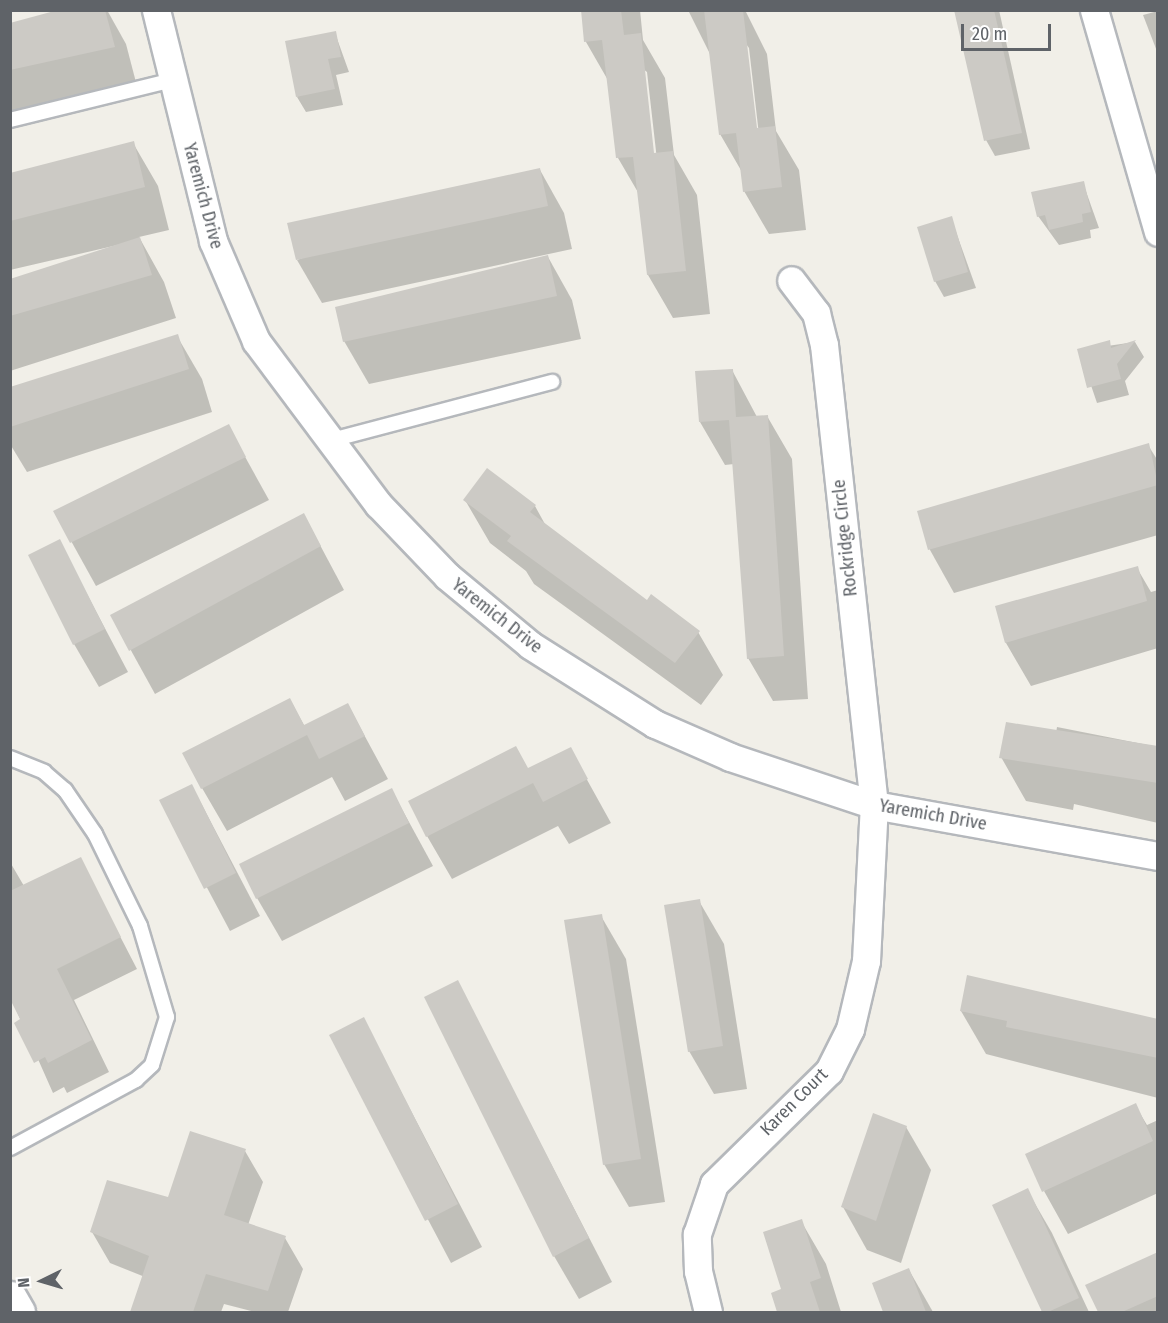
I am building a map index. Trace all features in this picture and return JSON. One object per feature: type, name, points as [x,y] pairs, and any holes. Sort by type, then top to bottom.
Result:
[{"type":"street","name":"Yaremich Drive","points":[[156,10],[213,241],[256,341],[328,441],[447,576],[530,645],[655,724],[730,757],[874,805],[1158,856]]},
{"type":"street","points":[[1094,10],[1158,232]]},
{"type":"street","name":"Rockridge Circle","points":[[791,280],[816,313],[824,345],[874,805]]},
{"type":"street","name":"Karen Court","points":[[708,1312],[698,1271],[698,1234],[714,1184],[829,1071],[850,1029],[866,961],[874,805]]},
{"type":"street","points":[[10,1298],[18,1312]]},
{"type":"lane","points":[[10,120],[173,80]]},
{"type":"lane","points":[[328,441],[552,382]]},
{"type":"lane","points":[[10,758],[44,772],[65,790],[95,834],[140,926],[167,1017],[152,1065],[136,1080],[10,1148]]},
{"type":"building","points":[[58,10],[105,10],[115,47],[10,70],[10,23]]},
{"type":"building","points":[[581,10],[621,10],[624,35],[641,33],[654,153],[673,151],[686,271],[647,275],[633,157],[616,158],[602,40],[584,42]]},
{"type":"building","points":[[704,10],[743,10],[757,128],[775,126],[782,187],[743,192],[736,133],[719,135]]},
{"type":"building","points":[[954,10],[994,10],[1022,133],[984,141]]},
{"type":"building","points":[[336,31],[341,57],[328,59],[335,89],[296,97],[285,41]]},
{"type":"building","points":[[134,141],[145,187],[10,221],[10,173]]},
{"type":"building","points":[[540,168],[548,206],[296,260],[287,223]]},
{"type":"building","points":[[1084,181],[1091,212],[1082,214],[1083,222],[1049,230],[1045,215],[1037,217],[1031,192]]},
{"type":"building","points":[[952,216],[968,272],[934,282],[917,227]]},
{"type":"building","points":[[140,237],[152,275],[10,316],[10,279]]},
{"type":"building","points":[[548,255],[557,296],[343,342],[335,307]]},
{"type":"building","points":[[178,334],[189,369],[10,427],[10,387]]},
{"type":"building","points":[[1110,340],[1111,348],[1136,340],[1117,364],[1121,379],[1087,388],[1077,349]]},
{"type":"building","points":[[733,369],[736,417],[768,415],[784,656],[747,659],[729,420],[699,422],[695,371]]},
{"type":"building","points":[[229,424],[246,457],[70,543],[53,511]]},
{"type":"building","points":[[1149,443],[1158,485],[928,550],[917,511]]},
{"type":"building","points":[[487,468],[536,505],[530,512],[647,600],[651,594],[700,631],[675,663],[507,541],[511,536],[463,500]]},
{"type":"building","points":[[304,513],[321,546],[129,651],[110,615]]},
{"type":"building","points":[[60,539],[105,629],[73,645],[28,555]]},
{"type":"building","points":[[1138,566],[1147,601],[1005,643],[995,606]]},
{"type":"building","points":[[290,698],[304,725],[348,703],[365,736],[319,759],[307,735],[201,789],[182,753]]},
{"type":"building","points":[[1006,722],[1158,746],[1158,783],[999,758]]},
{"type":"building","points":[[516,746],[528,768],[571,747],[588,779],[543,802],[533,783],[426,837],[408,801]]},
{"type":"building","points":[[192,784],[236,873],[204,889],[159,800]]},
{"type":"building","points":[[392,788],[409,823],[256,899],[239,864]]},
{"type":"building","points":[[81,857],[121,937],[57,969],[92,1040],[48,1063],[45,1057],[34,1063],[14,1023],[20,1019],[10,999],[10,891]]},
{"type":"building","points":[[700,899],[723,1046],[688,1052],[664,905]]},
{"type":"building","points":[[602,914],[641,1159],[603,1165],[564,920]]},
{"type":"building","points":[[967,975],[1158,1019],[1158,1058],[1006,1027],[1007,1021],[960,1011]]},
{"type":"building","points":[[458,980],[589,1238],[553,1257],[424,997]]},
{"type":"building","points":[[364,1017],[458,1204],[425,1221],[329,1035]]},
{"type":"building","points":[[1136,1103],[1153,1141],[1042,1192],[1025,1154]]},
{"type":"building","points":[[873,1113],[907,1126],[876,1221],[841,1207]]},
{"type":"building","points":[[190,1131],[246,1149],[224,1215],[286,1236],[268,1291],[206,1274],[193,1312],[130,1312],[149,1256],[90,1232],[107,1180],[168,1197]]},
{"type":"building","points":[[1028,1188],[1079,1298],[1048,1312],[1042,1312],[992,1205]]},
{"type":"building","points":[[802,1219],[821,1278],[810,1282],[820,1312],[777,1312],[771,1293],[781,1289],[763,1232]]},
{"type":"building","points":[[1158,1252],[1158,1296],[1122,1312],[1098,1312],[1085,1285]]},
{"type":"building","points":[[909,1268],[926,1312],[883,1312],[872,1283]]}]
